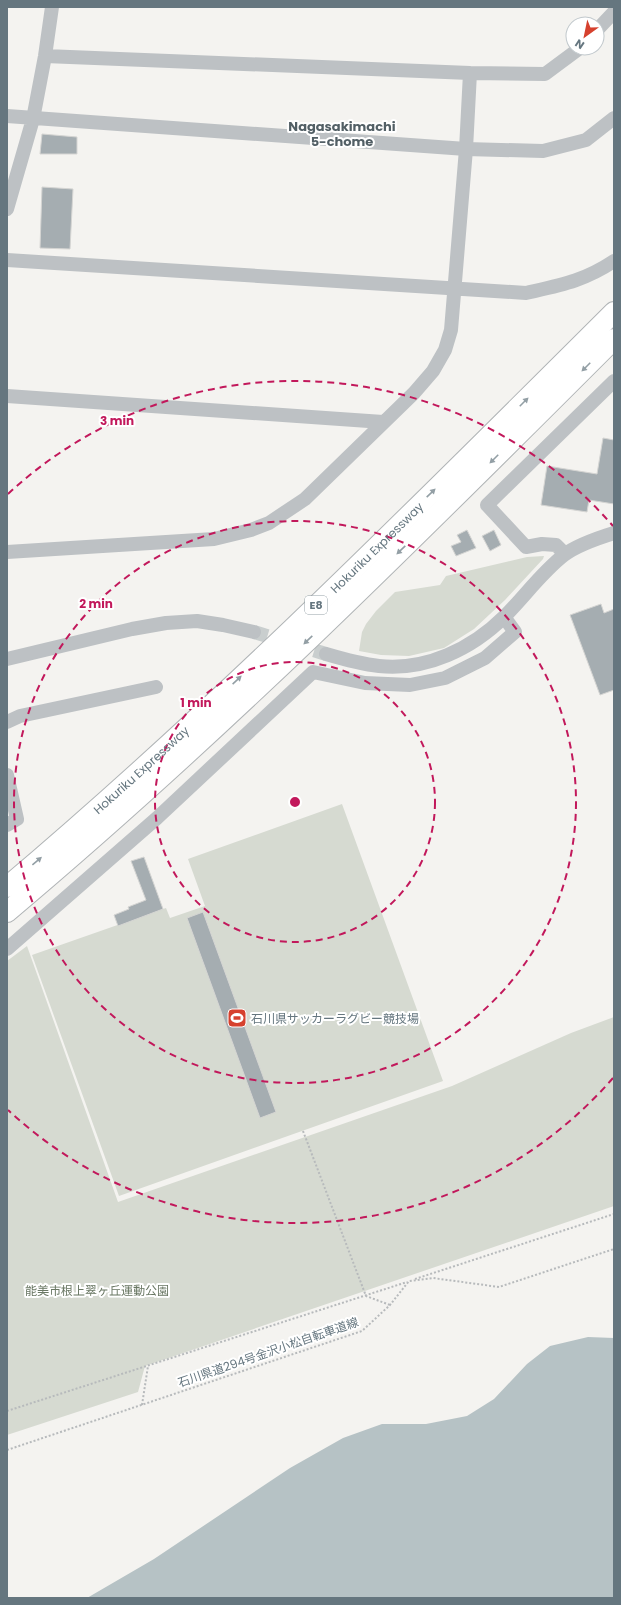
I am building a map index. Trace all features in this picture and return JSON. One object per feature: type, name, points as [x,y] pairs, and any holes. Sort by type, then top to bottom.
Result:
[{"type":"highway","name":"Hokuriku Expressway","points":[[7,887],[92,813],[259,659],[459,466],[614,312]]},
{"type":"highway","name":"Hokuriku Expressway","points":[[7,912],[71,858],[274,673],[472,481],[614,340]]},
{"type":"street","points":[[7,209],[33,119],[45,56],[52,7]]},
{"type":"street","points":[[605,22],[614,12]]},
{"type":"street","points":[[45,56],[470,73],[545,74],[569,56]]},
{"type":"street","points":[[7,552],[214,539],[251,530],[269,523],[305,499],[414,393],[433,371],[444,350],[451,330],[456,288],[470,73]]},
{"type":"street","points":[[7,116],[466,150],[543,151],[586,140],[614,118]]},
{"type":"street","points":[[7,260],[526,293],[569,284],[596,272],[614,261]]},
{"type":"street","points":[[565,554],[556,545],[542,544],[526,547],[487,505],[614,381]]},
{"type":"street","points":[[7,396],[383,422]]},
{"type":"street","points":[[326,654],[355,662],[380,666],[403,667],[428,663],[451,655],[472,643],[504,617],[534,584],[565,554],[595,539],[614,533]]},
{"type":"street","points":[[7,949],[157,818],[313,672],[364,683],[410,685],[446,678],[485,658],[515,632],[504,617]]},
{"type":"street","points":[[7,659],[132,629],[166,623],[197,621],[224,624],[254,632]]},
{"type":"street","points":[[7,722],[20,716],[156,687]]},
{"type":"street","points":[[7,775],[16,819],[7,825]]},
{"type":"path","points":[[304,1131],[366,1296],[390,1305]]},
{"type":"path","points":[[7,1411],[366,1296],[614,1214]]},
{"type":"path","points":[[409,1281],[433,1278],[499,1286],[614,1249]]},
{"type":"path","name":"石川県道294号金沢小松自転車道線","points":[[7,1450],[362,1331],[390,1305],[409,1281]]},
{"type":"path","points":[[142,1405],[148,1366]]},
{"type":"green space","points":[[544,556],[543,559],[505,600],[474,629],[444,648],[409,656],[381,655],[359,651],[362,632],[366,624],[376,611],[395,592],[440,585],[446,576],[527,557]]},
{"type":"green space","name":"石川県サッカーラグビー競技場","points":[[342,804],[443,1081],[119,1196],[32,955],[166,908],[170,918],[205,906],[188,859]]},
{"type":"green space","name":"能美市根上翠ヶ丘運動公園","points":[[27,946],[118,1202],[452,1086],[571,1033],[614,1017],[614,1206],[145,1366],[138,1392],[7,1435],[7,961]]},
{"type":"shaded area","points":[[588,1337],[614,1338],[614,1598],[87,1598],[154,1559],[290,1468],[343,1438],[382,1424],[426,1424],[467,1416],[494,1399],[527,1364],[550,1346]]},
{"type":"building","points":[[42,134],[77,137],[77,154],[40,154]]},
{"type":"building","points":[[42,187],[73,189],[70,249],[40,248]]},
{"type":"building","points":[[603,438],[614,440],[614,504],[589,500],[587,512],[541,505],[547,466],[597,474]]},
{"type":"building","points":[[467,530],[476,548],[456,556],[451,546],[461,542],[457,535]]},
{"type":"building","points":[[494,530],[501,545],[490,551],[482,536]]},
{"type":"building","points":[[601,604],[604,613],[614,609],[614,690],[600,695],[570,615]]},
{"type":"building","points":[[144,857],[163,909],[118,926],[114,915],[129,909],[128,907],[146,900],[131,861]]},
{"type":"building","points":[[203,912],[276,1112],[260,1118],[187,918]]},
{"type":"tunnel","points":[[254,632],[326,654]]},
{"type":"place","name":"石川県サッカーラグビー競技場","points":[[237,1018]]},
{"type":"district","name":"Nagasakimachi 5-chome","points":[[342,134]]}]
